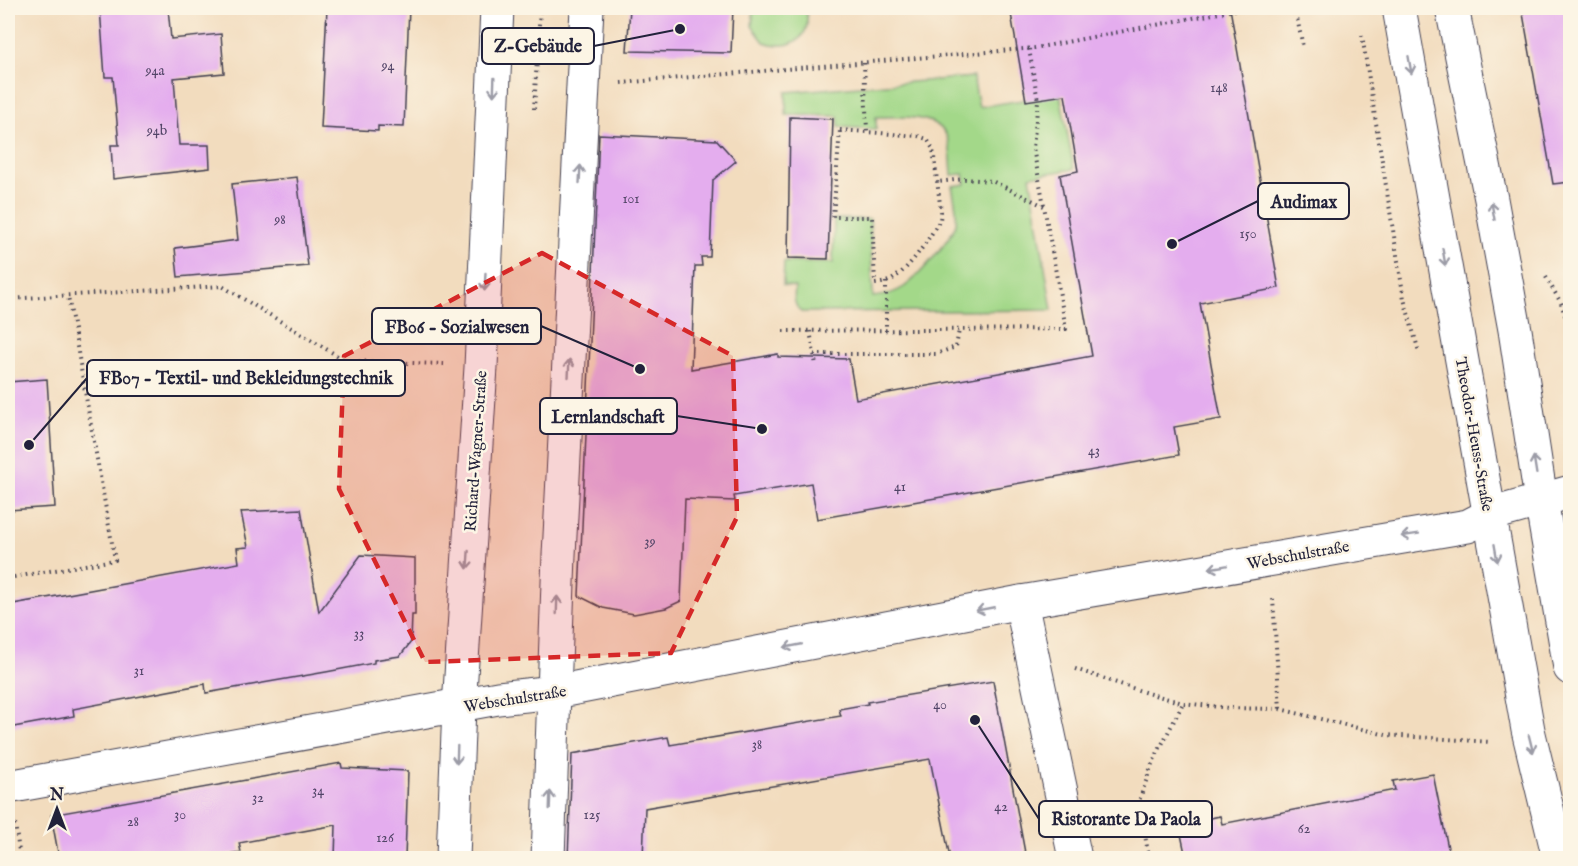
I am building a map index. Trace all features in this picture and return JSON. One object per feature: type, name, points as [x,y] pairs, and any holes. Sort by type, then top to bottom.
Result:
[{"type":"street","name":"Richard-Wagner-Straße","points":[[453,858],[459,707],[481,367],[497,8]]},
{"type":"street","points":[[548,858],[559,555],[585,85],[587,8]]},
{"type":"street","name":"Theodor-Heuss-Straße","points":[[1400,8],[1478,520],[1559,858]]},
{"type":"street","points":[[1452,8],[1515,330],[1556,496],[1570,668]]},
{"type":"street","name":"Webschulstraße","points":[[8,787],[459,707],[498,698],[555,692],[1021,602],[1478,520],[1556,496]]},
{"type":"street","points":[[1021,602],[1075,858]]},
{"type":"path","points":[[585,85],[1029,49],[1245,8]]},
{"type":"path","points":[[1295,8],[1303,47]]},
{"type":"path","points":[[783,331],[1066,329],[1033,148],[1038,101],[1029,49]]},
{"type":"path","points":[[864,63],[867,131]]},
{"type":"path","points":[[840,130],[867,131],[918,135],[927,139],[933,149],[940,220],[908,265],[895,278],[875,284],[872,217],[833,217],[840,130]]},
{"type":"path","points":[[937,182],[965,179],[992,181],[1044,206]]},
{"type":"path","points":[[885,282],[886,331]]},
{"type":"path","points":[[8,299],[222,286],[346,361],[481,367]]},
{"type":"path","points":[[8,579],[115,560],[68,296]]},
{"type":"path","points":[[814,354],[936,354],[956,347],[959,330]]},
{"type":"path","points":[[810,331],[816,365]]},
{"type":"path","points":[[1270,558],[1280,709]]},
{"type":"path","points":[[1032,654],[1146,693],[1183,703],[1229,708],[1280,709],[1386,735],[1502,743]]},
{"type":"path","points":[[1149,858],[1139,801],[1152,764],[1183,703]]},
{"type":"highlighted area","points":[[542,253],[733,356],[737,517],[671,653],[425,662],[339,489],[344,356]]},
{"type":"green space","points":[[754,8],[805,8],[807,18],[803,34],[798,40],[783,45],[764,42],[752,26]]},
{"type":"green space","points":[[973,77],[979,107],[1060,94],[1074,169],[1030,176],[1052,310],[801,312],[795,303],[795,287],[783,285],[784,262],[833,263],[834,219],[870,219],[873,297],[893,293],[910,282],[942,247],[956,223],[952,186],[966,184],[964,174],[952,175],[947,137],[935,124],[916,118],[876,117],[876,129],[839,127],[838,116],[786,115],[786,92]]},
{"type":"building","points":[[100,8],[168,8],[171,39],[221,34],[224,73],[174,78],[179,145],[209,145],[210,168],[113,179],[111,145],[119,145],[113,77],[105,77]]},
{"type":"building","points":[[327,8],[409,8],[404,127],[378,126],[378,131],[321,128]]},
{"type":"building","points":[[630,8],[733,8],[731,53],[627,51]]},
{"type":"building","points":[[1010,8],[1230,8],[1279,288],[1200,303],[1221,419],[1174,427],[1179,455],[817,519],[811,483],[734,496],[735,501],[685,499],[681,601],[666,608],[634,614],[603,608],[579,596],[599,134],[717,140],[736,161],[713,180],[710,257],[701,257],[702,266],[695,266],[691,369],[778,354],[778,357],[849,359],[856,399],[1092,356],[1060,175],[1078,171],[1065,95],[1026,101]]},
{"type":"building","points":[[1522,8],[1570,8],[1570,182],[1553,184]]},
{"type":"building","points":[[790,117],[833,119],[828,259],[788,258]]},
{"type":"building","points":[[297,177],[308,266],[178,277],[175,248],[238,240],[232,184]]},
{"type":"building","points":[[47,379],[55,507],[8,510],[8,382]]},
{"type":"building","points":[[301,509],[319,612],[361,555],[415,558],[415,615],[412,615],[411,642],[400,656],[374,660],[374,663],[206,693],[205,684],[73,709],[74,716],[8,728],[8,605],[239,563],[237,548],[248,547],[241,512]]},
{"type":"building","points":[[993,681],[1026,858],[950,858],[930,759],[645,808],[643,858],[568,858],[572,754],[668,737],[670,745],[841,716],[839,709],[868,704],[867,702]]},
{"type":"building","points":[[341,763],[342,768],[408,771],[405,858],[335,858],[336,825],[239,843],[241,852],[203,858],[59,858],[51,815]]},
{"type":"building","points":[[1433,774],[1450,858],[1186,858],[1179,825],[1220,816],[1222,824],[1395,790],[1393,781]]},
{"type":"place","name":"Z-Gebäude","points":[[680,29]]},
{"type":"place","name":"Audimax","points":[[1172,244]]},
{"type":"place","name":"FB06 - Sozialwesen","points":[[640,369]]},
{"type":"place","name":"Lernlandschaft","points":[[762,429]]},
{"type":"place","name":"FB07 - Textil- und Bekleidungstechnik","points":[[29,445]]},
{"type":"place","name":"Ristorante Da Paola","points":[[975,720]]}]
